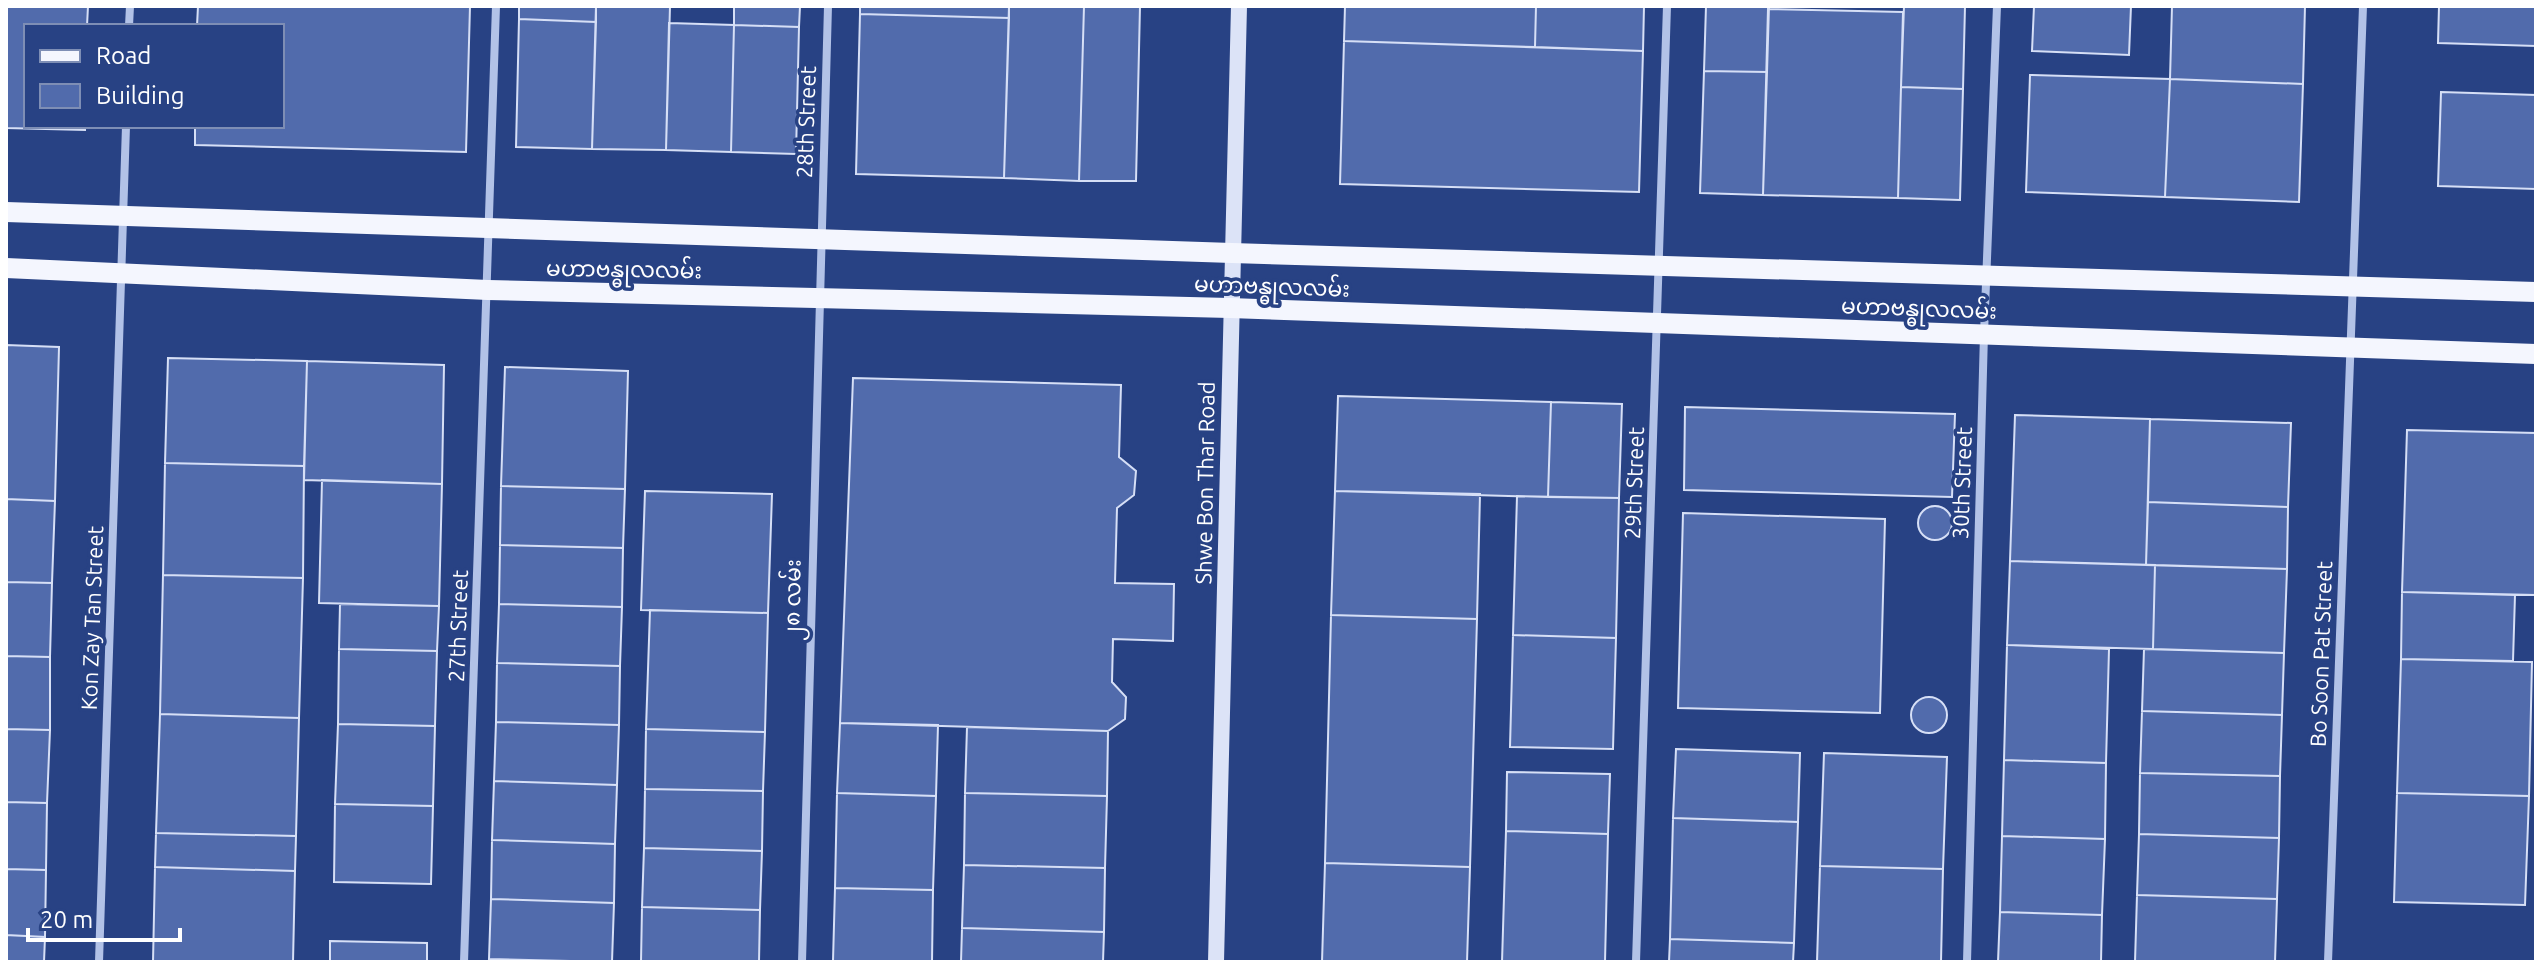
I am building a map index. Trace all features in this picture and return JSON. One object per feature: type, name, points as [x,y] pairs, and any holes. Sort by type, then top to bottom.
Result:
[{"type":"main road","name":"Shwe Bon Thar Road","points":[[1216,962],[1239,6]]},
{"type":"main road","name":"မဟာဗန္ဓုလလမ်း","points":[[6,212],[490,230],[2536,292]]},
{"type":"main road","name":"မဟာဗန္ဓုလလမ်း","points":[[6,268],[488,290],[1230,308],[2536,354]]},
{"type":"street","points":[[490,230],[496,6]]},
{"type":"street","name":"28th Street","points":[[820,240],[828,6]]},
{"type":"street","name":"29th Street","points":[[1636,962],[1667,6]]},
{"type":"street","name":"30th Street","points":[[1967,962],[1984,334],[1997,6]]},
{"type":"street","points":[[2353,286],[2363,6]]},
{"type":"street","points":[[123,218],[126,128]]},
{"type":"street","name":"Kon Zay Tan Street","points":[[99,962],[123,218]]},
{"type":"street","name":"27th Street","points":[[464,962],[490,230]]},
{"type":"street","name":"၂၈ လမ်း","points":[[802,962],[820,240]]},
{"type":"street","name":"Bo Soon Pat Street","points":[[2328,962],[2353,286]]},
{"type":"building","points":[[6,6],[88,6],[87,24],[24,24],[24,128],[85,130],[6,128]]},
{"type":"building","points":[[6,6],[88,6],[87,24],[24,24],[24,128],[85,130],[6,128]]},
{"type":"building","points":[[6,6],[88,6],[87,24],[24,24],[24,128],[85,130],[6,128]]},
{"type":"building","points":[[198,6],[470,6],[466,152],[195,145],[195,128],[284,128],[284,24],[197,24]]},
{"type":"building","points":[[519,6],[596,6],[596,22],[519,19]]},
{"type":"building","points":[[596,6],[670,6],[666,150],[592,149]]},
{"type":"building","points":[[734,6],[800,6],[799,27],[734,25]]},
{"type":"building","points":[[860,6],[1009,6],[1009,18],[860,14]]},
{"type":"building","points":[[1009,6],[1084,6],[1079,181],[1004,178]]},
{"type":"building","points":[[1084,6],[1140,6],[1136,181],[1079,181]]},
{"type":"building","points":[[1345,6],[1536,6],[1535,47],[1344,41]]},
{"type":"building","points":[[1536,6],[1644,6],[1643,51],[1535,47]]},
{"type":"building","points":[[1706,6],[1769,6],[1767,72],[1704,71]]},
{"type":"building","points":[[1904,6],[1965,6],[1963,89],[1901,87]]},
{"type":"building","points":[[2034,6],[2131,6],[2129,55],[2032,51]]},
{"type":"building","points":[[2172,6],[2305,6],[2303,84],[2170,79]]},
{"type":"building","points":[[2439,6],[2536,6],[2536,46],[2438,43]]},
{"type":"building","points":[[1768,9],[1903,12],[1898,198],[1763,195]]},
{"type":"building","points":[[860,14],[1009,18],[1004,178],[856,174]]},
{"type":"building","points":[[519,19],[596,22],[592,149],[516,147]]},
{"type":"building","points":[[669,23],[734,25],[731,152],[666,150]]},
{"type":"building","points":[[734,25],[799,27],[796,154],[731,152]]},
{"type":"building","points":[[1344,41],[1643,51],[1639,192],[1340,184]]},
{"type":"building","points":[[1704,71],[1767,72],[1763,195],[1700,193]]},
{"type":"building","points":[[2030,75],[2170,79],[2165,197],[2026,192]]},
{"type":"building","points":[[2170,79],[2303,84],[2299,202],[2165,197]]},
{"type":"building","points":[[1901,87],[1963,89],[1960,200],[1898,198]]},
{"type":"building","points":[[2441,92],[2536,95],[2536,189],[2438,186]]},
{"type":"building","points":[[6,345],[59,347],[55,501],[6,499]]},
{"type":"building","points":[[168,358],[307,361],[304,466],[165,463]]},
{"type":"building","points":[[307,361],[444,365],[442,484],[304,480]]},
{"type":"building","points":[[505,367],[628,371],[625,489],[501,486]]},
{"type":"building","points":[[853,378],[1121,385],[1119,457],[1136,471],[1134,495],[1117,508],[1115,583],[1174,584],[1173,641],[1113,639],[1112,682],[1126,697],[1125,719],[1108,731],[840,723]]},
{"type":"building","points":[[1338,396],[1551,402],[1548,497],[1335,491]]},
{"type":"building","points":[[1551,402],[1622,404],[1619,498],[1548,497]]},
{"type":"building","points":[[1685,407],[1955,414],[1952,497],[1684,490]]},
{"type":"building","points":[[2015,415],[2150,419],[2146,565],[2010,561]]},
{"type":"building","points":[[2150,419],[2291,423],[2288,507],[2148,502]]},
{"type":"building","points":[[2407,430],[2536,433],[2536,595],[2402,592]]},
{"type":"building","points":[[165,463],[304,466],[303,578],[163,575]]},
{"type":"building","points":[[322,480],[442,484],[439,606],[319,603]]},
{"type":"building","points":[[501,486],[625,489],[623,548],[500,545]]},
{"type":"building","points":[[645,491],[772,494],[768,613],[641,610]]},
{"type":"building","points":[[1335,491],[1480,494],[1477,619],[1331,615]]},
{"type":"building","points":[[1517,496],[1619,498],[1616,638],[1513,635]]},
{"type":"building","points":[[6,499],[55,501],[52,583],[6,582]]},
{"type":"building","points":[[2148,502],[2288,507],[2287,569],[2146,565]]},
{"type":"building","points":[[1935,506],[1947,511],[1952,523],[1947,535],[1935,540],[1923,535],[1918,523],[1923,511]]},
{"type":"building","points":[[1683,513],[1885,519],[1880,713],[1678,708]]},
{"type":"building","points":[[500,545],[623,548],[622,607],[499,604]]},
{"type":"building","points":[[2010,561],[2155,565],[2153,649],[2007,645]]},
{"type":"building","points":[[2155,565],[2287,569],[2284,653],[2153,649]]},
{"type":"building","points":[[163,575],[303,578],[299,718],[160,714]]},
{"type":"building","points":[[6,582],[52,583],[50,657],[6,656]]},
{"type":"building","points":[[2402,592],[2515,595],[2513,661],[2401,659]]},
{"type":"building","points":[[340,604],[439,606],[437,651],[339,649]]},
{"type":"building","points":[[499,604],[622,607],[620,666],[497,663]]},
{"type":"building","points":[[650,610],[768,613],[765,732],[646,729]]},
{"type":"building","points":[[1331,615],[1477,619],[1470,867],[1325,863]]},
{"type":"building","points":[[1513,635],[1616,638],[1613,749],[1510,747]]},
{"type":"building","points":[[2007,645],[2109,649],[2106,763],[2004,760]]},
{"type":"building","points":[[339,649],[437,651],[435,726],[338,724]]},
{"type":"building","points":[[2144,649],[2284,653],[2282,715],[2142,711]]},
{"type":"building","points":[[6,656],[50,657],[50,730],[6,729]]},
{"type":"building","points":[[2401,659],[2532,662],[2529,796],[2397,793]]},
{"type":"building","points":[[497,663],[620,666],[619,725],[496,722]]},
{"type":"building","points":[[1929,697],[1942,702],[1947,715],[1942,728],[1929,733],[1916,728],[1911,715],[1916,702]]},
{"type":"building","points":[[2142,711],[2282,715],[2280,776],[2140,773]]},
{"type":"building","points":[[160,714],[299,718],[296,836],[156,833]]},
{"type":"building","points":[[496,722],[619,725],[617,785],[494,781]]},
{"type":"building","points":[[840,723],[938,725],[936,796],[837,793]]},
{"type":"building","points":[[338,724],[435,726],[433,806],[335,804]]},
{"type":"building","points":[[967,727],[1108,731],[1107,796],[965,793]]},
{"type":"building","points":[[6,729],[50,730],[47,803],[6,802]]},
{"type":"building","points":[[646,729],[765,732],[763,791],[645,789]]},
{"type":"building","points":[[1676,749],[1800,753],[1798,822],[1673,818]]},
{"type":"building","points":[[1824,753],[1947,757],[1943,869],[1820,866]]},
{"type":"building","points":[[2004,760],[2106,763],[2105,839],[2002,836]]},
{"type":"building","points":[[1507,772],[1610,774],[1608,834],[1506,831]]},
{"type":"building","points":[[2140,773],[2280,776],[2279,838],[2139,834]]},
{"type":"building","points":[[494,781],[617,785],[615,844],[492,840]]},
{"type":"building","points":[[645,789],[763,791],[762,851],[644,848]]},
{"type":"building","points":[[837,793],[936,796],[933,890],[835,888]]},
{"type":"building","points":[[965,793],[1107,796],[1105,868],[964,865]]},
{"type":"building","points":[[2397,793],[2529,796],[2525,905],[2394,902]]},
{"type":"building","points":[[6,802],[47,803],[46,870],[6,869]]},
{"type":"building","points":[[335,804],[433,806],[431,884],[334,882]]},
{"type":"building","points":[[1673,818],[1798,822],[1794,943],[1670,939]]},
{"type":"building","points":[[1506,831],[1608,834],[1605,962],[1502,962]]},
{"type":"building","points":[[156,833],[296,836],[295,871],[155,867]]},
{"type":"building","points":[[2139,834],[2279,838],[2277,899],[2137,895]]},
{"type":"building","points":[[2002,836],[2105,839],[2102,915],[2000,912]]},
{"type":"building","points":[[492,840],[615,844],[614,903],[491,899]]},
{"type":"building","points":[[644,848],[762,851],[760,910],[642,907]]},
{"type":"building","points":[[1325,863],[1470,867],[1467,962],[1322,962]]},
{"type":"building","points":[[964,865],[1105,868],[1104,932],[962,928]]},
{"type":"building","points":[[1820,866],[1943,869],[1941,962],[1817,962]]},
{"type":"building","points":[[155,867],[295,871],[293,962],[153,962]]},
{"type":"building","points":[[6,869],[46,870],[45,937],[6,935]]},
{"type":"building","points":[[835,888],[933,890],[932,962],[833,961]]},
{"type":"building","points":[[2137,895],[2277,899],[2275,962],[2135,962]]},
{"type":"building","points":[[491,899],[614,903],[612,962],[489,959]]},
{"type":"building","points":[[642,907],[760,910],[759,962],[641,962]]},
{"type":"building","points":[[2000,912],[2102,915],[2101,962],[1998,962]]},
{"type":"building","points":[[962,928],[1104,932],[1103,962],[961,962]]},
{"type":"building","points":[[6,935],[45,937],[44,962],[6,962]]},
{"type":"building","points":[[1670,939],[1794,943],[1793,962],[1669,962]]},
{"type":"building","points":[[330,941],[427,943],[427,962],[330,962]]},
{"type":"building","points":[[489,959],[612,962],[489,962]]}]
